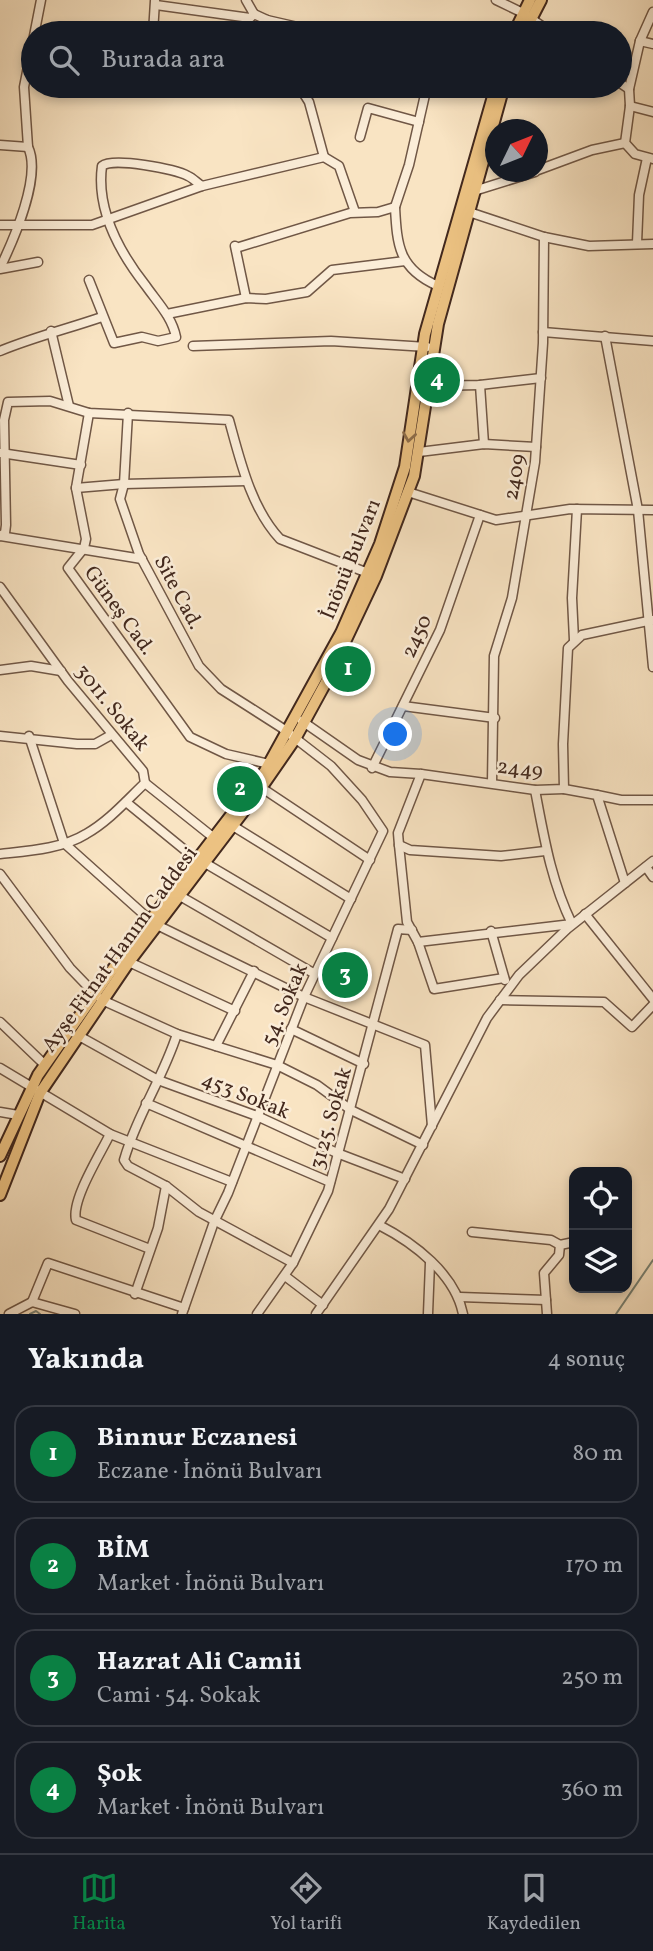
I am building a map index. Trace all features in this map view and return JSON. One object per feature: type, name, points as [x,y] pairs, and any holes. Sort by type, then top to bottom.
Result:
[{"type":"main road","points":[[527,21],[530,0]]},
{"type":"main road","points":[[523,21],[541,0]]},
{"type":"main road","name":"İnönü Bulvarı","points":[[35,1090],[45,1065],[99,998],[201,862],[214,838],[292,736],[341,633],[368,573],[405,467],[438,286],[474,191],[494,98]]},
{"type":"main road","name":"İnönü Bulvarı","points":[[300,720],[325,684],[376,576],[408,492],[419,452],[428,386],[428,347],[494,98]]},
{"type":"main road","name":"Ayşe Fitnat Hanım Caddesi","points":[[0,1156],[18,1115],[35,1090],[79,1036],[99,998],[129,962],[153,923],[180,896],[201,862],[262,788],[292,736]]},
{"type":"main road","name":"Ayşe Fitnat Hanım Caddesi","points":[[0,1193],[35,1090]]},
{"type":"street","points":[[37,21],[41,0]]},
{"type":"street","points":[[246,0],[254,13],[271,21]]},
{"type":"street","points":[[496,0],[536,21]]},
{"type":"street","points":[[154,21],[155,2],[250,18],[254,13]]},
{"type":"street","points":[[632,76],[640,41],[653,12]]},
{"type":"street","points":[[640,41],[653,44]]},
{"type":"street","points":[[0,269],[19,226],[30,181],[31,154],[27,147],[25,98]]},
{"type":"street","points":[[306,98],[324,157]]},
{"type":"street","points":[[424,98],[395,207],[396,240],[405,261],[422,279],[438,286]]},
{"type":"street","points":[[625,143],[630,98]]},
{"type":"street","points":[[630,106],[653,111]]},
{"type":"street","points":[[360,137],[368,108],[419,122]]},
{"type":"street","points":[[625,143],[635,153],[650,158],[639,195],[637,243]]},
{"type":"street","points":[[548,166],[592,150],[625,143]]},
{"type":"street","points":[[0,145],[27,147]]},
{"type":"street","points":[[0,225],[92,225],[202,186],[324,157],[340,166],[355,212]]},
{"type":"street","points":[[89,280],[114,343],[142,337],[158,341],[176,337],[173,323],[124,258],[108,219],[100,179],[102,166],[106,162],[122,162],[187,175],[202,186]]},
{"type":"street","points":[[474,191],[502,182]]},
{"type":"street","points":[[246,298],[235,247],[355,212],[395,207]]},
{"type":"street","points":[[465,211],[544,237],[589,246],[653,244]]},
{"type":"street","name":"2409","points":[[492,783],[494,656],[512,598],[536,447],[543,332],[544,237]]},
{"type":"street","points":[[167,314],[246,298],[266,299],[307,292],[332,270],[405,261]]},
{"type":"street","points":[[0,269],[38,262]]},
{"type":"street","points":[[0,351],[51,331],[66,331],[102,317]]},
{"type":"street","points":[[51,331],[69,406]]},
{"type":"street","points":[[543,332],[653,341]]},
{"type":"street","points":[[606,336],[638,510],[653,667]]},
{"type":"street","points":[[193,346],[331,341],[428,347]]},
{"type":"street","points":[[428,386],[480,385],[541,378]]},
{"type":"street","points":[[480,385],[484,444]]},
{"type":"street","points":[[0,536],[5,533],[2,453],[5,405],[8,402],[50,401],[89,413],[229,420],[246,481],[270,528],[280,539],[368,573]]},
{"type":"street","name":"Güneş Cad.","points":[[89,413],[76,488],[86,539],[84,548],[68,568],[190,737],[226,754],[270,764]]},
{"type":"street","name":"Site Cad.","points":[[128,414],[124,484],[120,499],[142,559],[199,666],[221,689],[292,736]]},
{"type":"street","points":[[419,452],[484,444],[536,447]]},
{"type":"street","points":[[2,453],[81,465]]},
{"type":"street","points":[[76,488],[246,481]]},
{"type":"street","points":[[408,492],[496,520],[577,509],[653,510]]},
{"type":"street","name":"2449","points":[[300,720],[372,768],[536,790],[564,789],[566,661],[568,648],[574,640],[572,598],[577,509]]},
{"type":"street","name":"2450","points":[[372,768],[440,630],[480,515]]},
{"type":"street","points":[[0,536],[142,559]]},
{"type":"street","name":"3011. Sokak","points":[[0,587],[3,598],[111,735],[143,771],[145,783],[127,802],[87,834],[64,843],[0,854]]},
{"type":"street","points":[[574,640],[593,631],[650,621]]},
{"type":"street","points":[[0,670],[32,666],[61,671]]},
{"type":"street","points":[[403,706],[495,718]]},
{"type":"street","points":[[0,736],[29,736],[95,744],[111,735]]},
{"type":"street","points":[[29,736],[64,843],[153,923],[304,997],[425,1045],[432,1126]]},
{"type":"street","points":[[292,736],[331,765],[362,800],[383,831],[398,833]]},
{"type":"street","points":[[421,774],[398,833],[407,922],[418,942],[434,989],[504,978]]},
{"type":"street","points":[[145,783],[214,838]]},
{"type":"street","points":[[262,788],[370,860]]},
{"type":"street","points":[[564,789],[621,800],[653,800]]},
{"type":"street","points":[[536,790],[545,851],[560,900],[572,924]]},
{"type":"street","points":[[597,795],[625,883]]},
{"type":"street","points":[[127,802],[201,862],[332,938]]},
{"type":"street","points":[[233,826],[351,899]]},
{"type":"street","name":"54. Sokak","points":[[183,1311],[214,1222],[304,997],[383,831]]},
{"type":"street","points":[[399,845],[410,850],[501,856],[545,851]]},
{"type":"street","points":[[316,1314],[379,1225],[487,1017],[519,975],[572,924],[649,864],[653,877]]},
{"type":"street","points":[[0,874],[70,968],[99,998],[177,1034],[277,1065],[317,1085],[351,1110],[423,1144]]},
{"type":"street","points":[[180,896],[315,974]]},
{"type":"street","points":[[585,914],[653,999]]},
{"type":"street","points":[[418,942],[572,924]]},
{"type":"street","name":"3125. Sokak","points":[[257,1314],[293,1263],[330,1182],[364,1064],[398,929],[412,930]]},
{"type":"street","points":[[491,932],[508,990]]},
{"type":"street","points":[[129,962],[235,1011]]},
{"type":"street","points":[[216,1046],[254,971]]},
{"type":"street","points":[[500,1000],[604,1002],[632,1027],[653,1005]]},
{"type":"street","points":[[0,1022],[45,1065]]},
{"type":"street","points":[[291,1030],[364,1064]]},
{"type":"street","points":[[177,1034],[124,1160],[128,1166],[166,1186],[198,1212],[293,1263]]},
{"type":"street","name":"453 Sokak","points":[[79,1036],[158,1080],[257,1116],[337,1153],[405,1179]]},
{"type":"street","points":[[0,1068],[110,1134],[232,1182]]},
{"type":"street","points":[[146,1103],[245,1148],[330,1182]]},
{"type":"street","points":[[0,1112],[18,1115]]},
{"type":"street","points":[[110,1134],[80,1196],[74,1212],[76,1220],[150,1249]]},
{"type":"street","points":[[135,1294],[166,1186]]},
{"type":"street","points":[[379,1225],[407,1239],[453,1285],[460,1297],[463,1314]]},
{"type":"street","points":[[472,1232],[551,1240],[560,1245],[569,1243]]},
{"type":"street","points":[[547,1314],[548,1292],[544,1273],[559,1255],[560,1245]]},
{"type":"street","points":[[9,1314],[32,1302],[47,1263],[183,1311]]},
{"type":"street","points":[[428,1314],[430,1263]]},
{"type":"street","points":[[285,1276],[323,1305]]},
{"type":"street","points":[[460,1297],[546,1300]]},
{"type":"street","points":[[32,1302],[75,1314]]},
{"type":"waterway","points":[[616,1314],[653,1260]]},
{"type":"waterway","points":[[30,1314],[36,1311],[40,1314]]},
{"type":"place","name":"Şok","points":[[437,380]]},
{"type":"place","name":"Binnur Eczanesi","points":[[348,669]]},
{"type":"place","name":"BİM","points":[[240,789]]},
{"type":"place","name":"Hazrat Ali Camii","points":[[345,975]]}]
